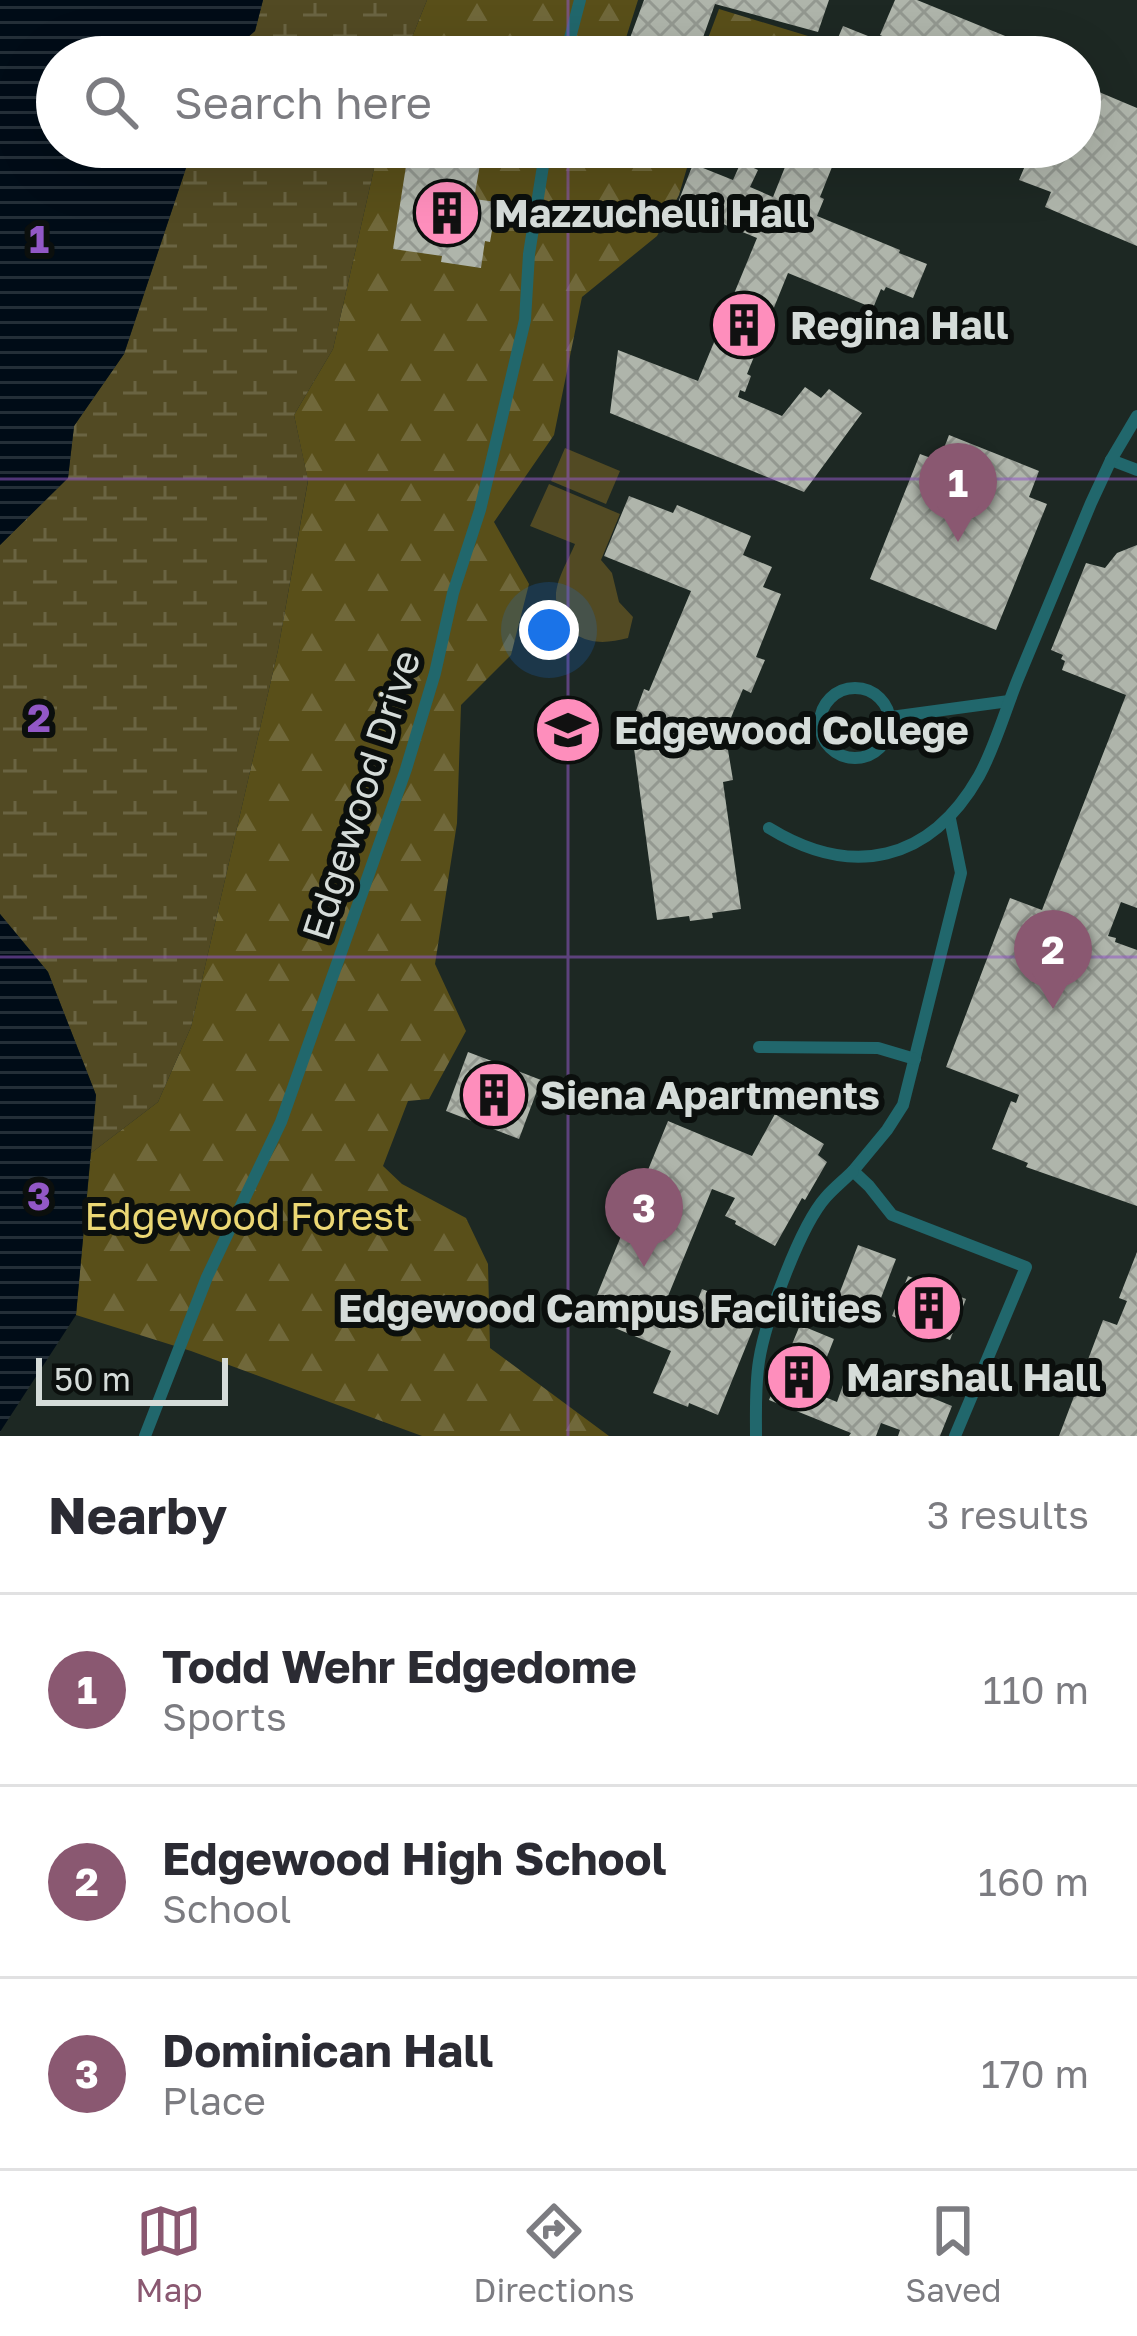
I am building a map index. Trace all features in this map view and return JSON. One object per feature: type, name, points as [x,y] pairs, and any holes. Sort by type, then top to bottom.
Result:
[{"type":"lane","points":[[571,36],[580,0]]},
{"type":"lane","name":"Edgewood Drive","points":[[145,1436],[207,1277],[281,1122],[406,769],[480,510],[524,320],[543,168]]},
{"type":"lane","points":[[769,828],[827,854],[871,856],[914,844],[950,819],[980,774],[1111,460],[1137,416]]},
{"type":"lane","points":[[1111,460],[1137,470]]},
{"type":"lane","points":[[860,687],[880,697],[891,717],[891,729],[878,750],[856,758],[833,750],[820,730],[823,708],[848,688],[860,687]]},
{"type":"lane","points":[[891,717],[1009,701]]},
{"type":"lane","points":[[756,1436],[760,1355],[804,1230],[824,1198],[853,1172],[903,1105],[961,873],[950,819]]},
{"type":"lane","points":[[759,1047],[878,1048],[915,1059]]},
{"type":"lane","points":[[853,1172],[892,1215],[1026,1268],[956,1436]]},
{"type":"green space","points":[[263,0],[427,0],[412,36],[249,36],[255,31]]},
{"type":"green space","points":[[427,0],[638,0],[627,36],[412,36]]},
{"type":"green space","points":[[719,9],[808,36],[709,36]]},
{"type":"green space","points":[[186,168],[374,168],[333,349],[294,415],[308,480],[278,650],[191,1027],[158,1102],[91,1153],[96,1095],[48,972],[0,914],[0,545],[68,478],[74,426],[124,354]]},
{"type":"green space","name":"Edgewood Forest","points":[[374,168],[687,168],[679,195],[657,236],[582,297],[554,435],[494,522],[529,584],[511,655],[461,705],[457,823],[435,964],[466,1031],[429,1099],[408,1101],[383,1166],[402,1184],[466,1218],[488,1264],[490,1348],[609,1436],[422,1436],[191,1351],[76,1315],[91,1153],[158,1102],[191,1027],[278,650],[308,481],[294,415],[333,349]]},
{"type":"green space","points":[[565,448],[620,471],[606,504],[551,481]]},
{"type":"green space","points":[[549,484],[620,514],[601,560],[612,573],[619,602],[633,617],[628,638],[590,641],[575,633],[562,617],[556,591],[575,544],[530,526]]},
{"type":"shaded area","points":[[0,0],[263,0],[255,31],[249,36],[36,36],[36,168],[186,168],[124,354],[74,426],[68,478],[0,545]]},
{"type":"shaded area","points":[[0,914],[48,972],[96,1095],[76,1315],[0,1432]]},
{"type":"building","points":[[644,0],[829,0],[818,32],[715,4],[704,36],[631,36]]},
{"type":"building","points":[[895,0],[917,0],[1005,36],[882,36]]},
{"type":"building","points":[[843,26],[868,36],[839,36]]},
{"type":"building","points":[[1101,93],[1137,108],[1137,246],[1045,207],[1051,192],[1019,180],[1024,168],[1101,168]]},
{"type":"building","name":"Mazzuchelli Hall","points":[[406,168],[479,168],[474,199],[497,202],[481,268],[393,249]]},
{"type":"building","name":"Regina Hall","points":[[691,168],[733,180],[738,168],[754,168],[758,170],[750,187],[773,197],[785,168],[832,168],[817,216],[927,264],[913,298],[886,287],[873,308],[788,273],[747,374],[751,376],[745,392],[740,390],[738,397],[782,416],[805,387],[821,398],[829,389],[862,413],[804,492],[610,413],[618,350],[698,381],[757,238],[677,205]]},
{"type":"building","points":[[949,435],[1039,471],[1029,497],[1047,504],[996,630],[870,579],[920,454],[939,461]]},
{"type":"building","points":[[629,496],[673,513],[677,505],[751,536],[743,555],[772,567],[763,587],[781,594],[756,657],[765,660],[751,693],[743,689],[725,732],[733,780],[723,782],[741,909],[712,913],[713,918],[657,920],[633,741],[626,738],[691,591],[604,556]]},
{"type":"building","points":[[1137,545],[1137,908],[1121,902],[1108,936],[1137,950],[1137,1206],[1026,1167],[1028,1163],[992,1149],[1011,1101],[1016,1103],[1019,1095],[946,1067],[1010,898],[1042,910],[1126,695],[1062,670],[1063,655],[1051,650],[1086,563],[1105,568],[1117,553]]},
{"type":"building","name":"Siena Apartments","points":[[468,1052],[541,1080],[519,1139],[446,1111]]},
{"type":"building","points":[[775,1114],[824,1144],[818,1155],[827,1162],[805,1200],[802,1198],[775,1246],[725,1216],[735,1198],[712,1189],[666,1301],[693,1312],[702,1289],[760,1312],[718,1415],[653,1393],[671,1351],[588,1317],[668,1121],[752,1156]]},
{"type":"building","points":[[858,1245],[896,1259],[876,1311],[838,1297]]},
{"type":"building","points":[[1137,1252],[1137,1436],[1059,1436],[1103,1320],[1117,1325],[1127,1301],[1119,1298]]},
{"type":"building","name":"Edgewood Campus Facilities","points":[[908,1276],[966,1299],[950,1340],[892,1316]]},
{"type":"building","name":"Marshall Hall","points":[[800,1325],[834,1339],[813,1392],[837,1402],[843,1385],[853,1389],[861,1369],[952,1406],[940,1436],[898,1436],[900,1430],[881,1423],[876,1436],[849,1436],[851,1433],[769,1400]]},
{"type":"place","name":"Mazzuchelli Hall","points":[[447,213]]},
{"type":"place","name":"Regina Hall","points":[[744,325]]},
{"type":"place","name":"Todd Wehr Edgedome","points":[[958,542]]},
{"type":"place","name":"Edgewood College","points":[[568,730]]},
{"type":"place","name":"Edgewood High School","points":[[1053,1009]]},
{"type":"place","name":"Siena Apartments","points":[[494,1095]]},
{"type":"place","name":"Dominican Hall","points":[[644,1267]]},
{"type":"place","name":"Edgewood Campus Facilities","points":[[929,1308]]},
{"type":"place","name":"Marshall Hall","points":[[799,1377]]}]
